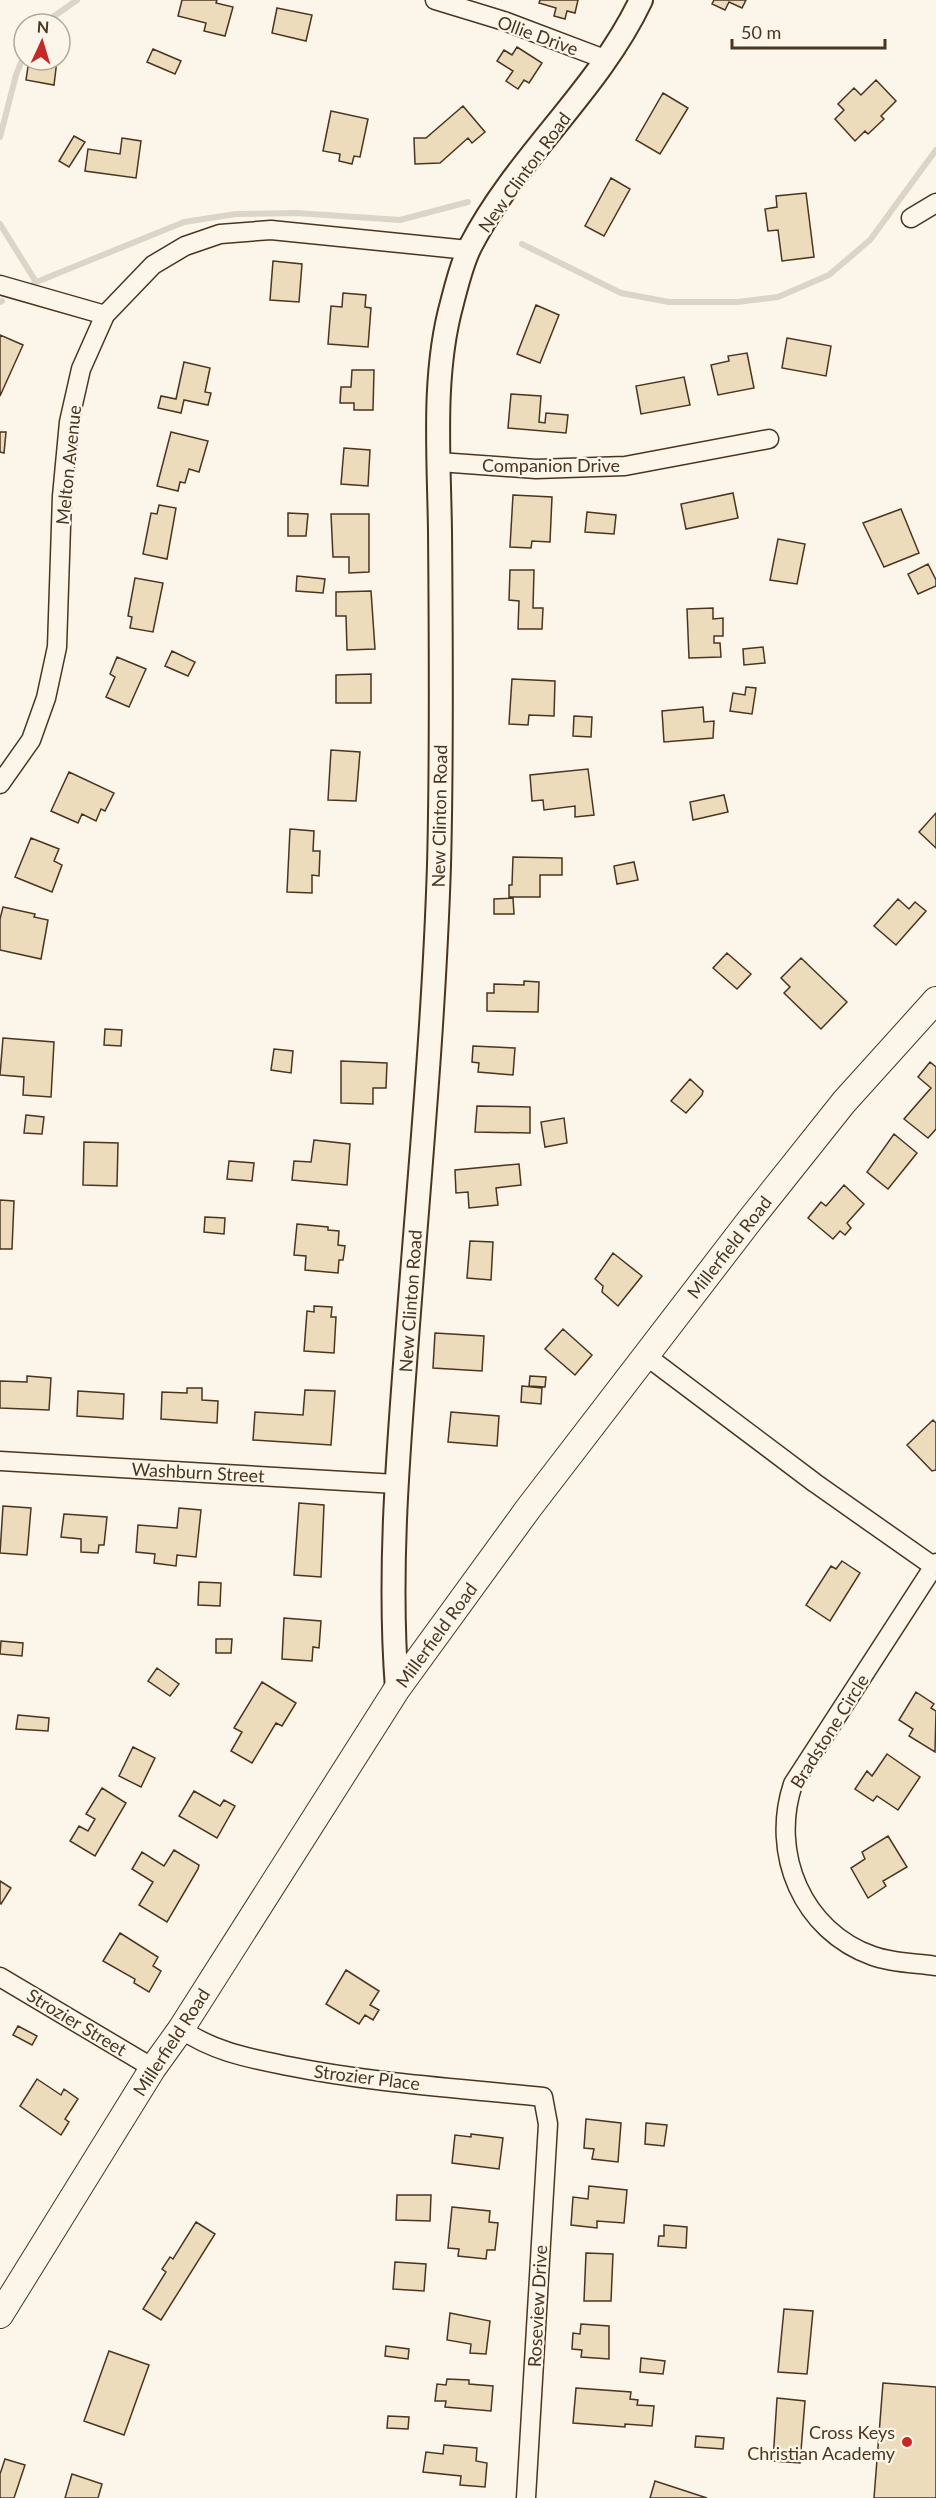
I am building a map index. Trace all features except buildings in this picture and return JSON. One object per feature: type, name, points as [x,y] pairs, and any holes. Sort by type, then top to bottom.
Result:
[{"type":"main road","name":"Millerfield Road","points":[[2,2309],[153,2068],[181,2029],[397,1689],[528,1509],[645,1355],[837,1112],[936,999]]},
{"type":"street","name":"Ollie Drive","points":[[435,0],[504,21],[607,60]]},
{"type":"street","name":"New Clinton Road","points":[[397,1689],[392,1631],[396,1484],[431,1022],[439,864],[441,675],[439,462],[441,368],[445,335],[451,304],[468,250],[490,212],[607,60],[641,0]]},
{"type":"street","points":[[911,218],[936,203]]},
{"type":"street","name":"Melton Avenue","points":[[0,784],[31,740],[48,687],[57,647],[62,496],[69,422],[81,369],[105,315],[153,265],[185,246],[220,234],[271,230],[468,250]]},
{"type":"street","points":[[0,285],[105,315]]},
{"type":"street","name":"Companion Drive","points":[[439,462],[536,469],[625,466],[769,439]]},
{"type":"street","name":"Bradstone Circle","points":[[645,1355],[815,1483],[935,1564],[793,1784],[784,1821],[784,1840],[795,1883],[815,1916],[843,1942],[873,1956],[936,1966]]},
{"type":"street","name":"Washburn Street","points":[[0,1461],[396,1484]]},
{"type":"street","name":"Strozier Street","points":[[0,1977],[153,2068]]},
{"type":"street","name":"Strozier Place","points":[[181,2029],[201,2043],[237,2055],[340,2076],[543,2097],[546,2114]]},
{"type":"street","name":"Roseview Drive","points":[[526,2498],[548,2135],[546,2114]]},
{"type":"waterway","points":[[60,12],[77,0]]},
{"type":"waterway","points":[[0,137],[17,72]]},
{"type":"waterway","points":[[522,244],[621,293],[669,302],[737,302],[778,297],[829,275],[870,240],[936,150]]},
{"type":"waterway","points":[[34,283],[184,222],[236,214],[296,213],[400,220],[468,202]]},
{"type":"waterway","points":[[0,224],[36,282]]},
{"type":"place","name":"Cross Keys Christian Academy","points":[[907,2442]]}]
